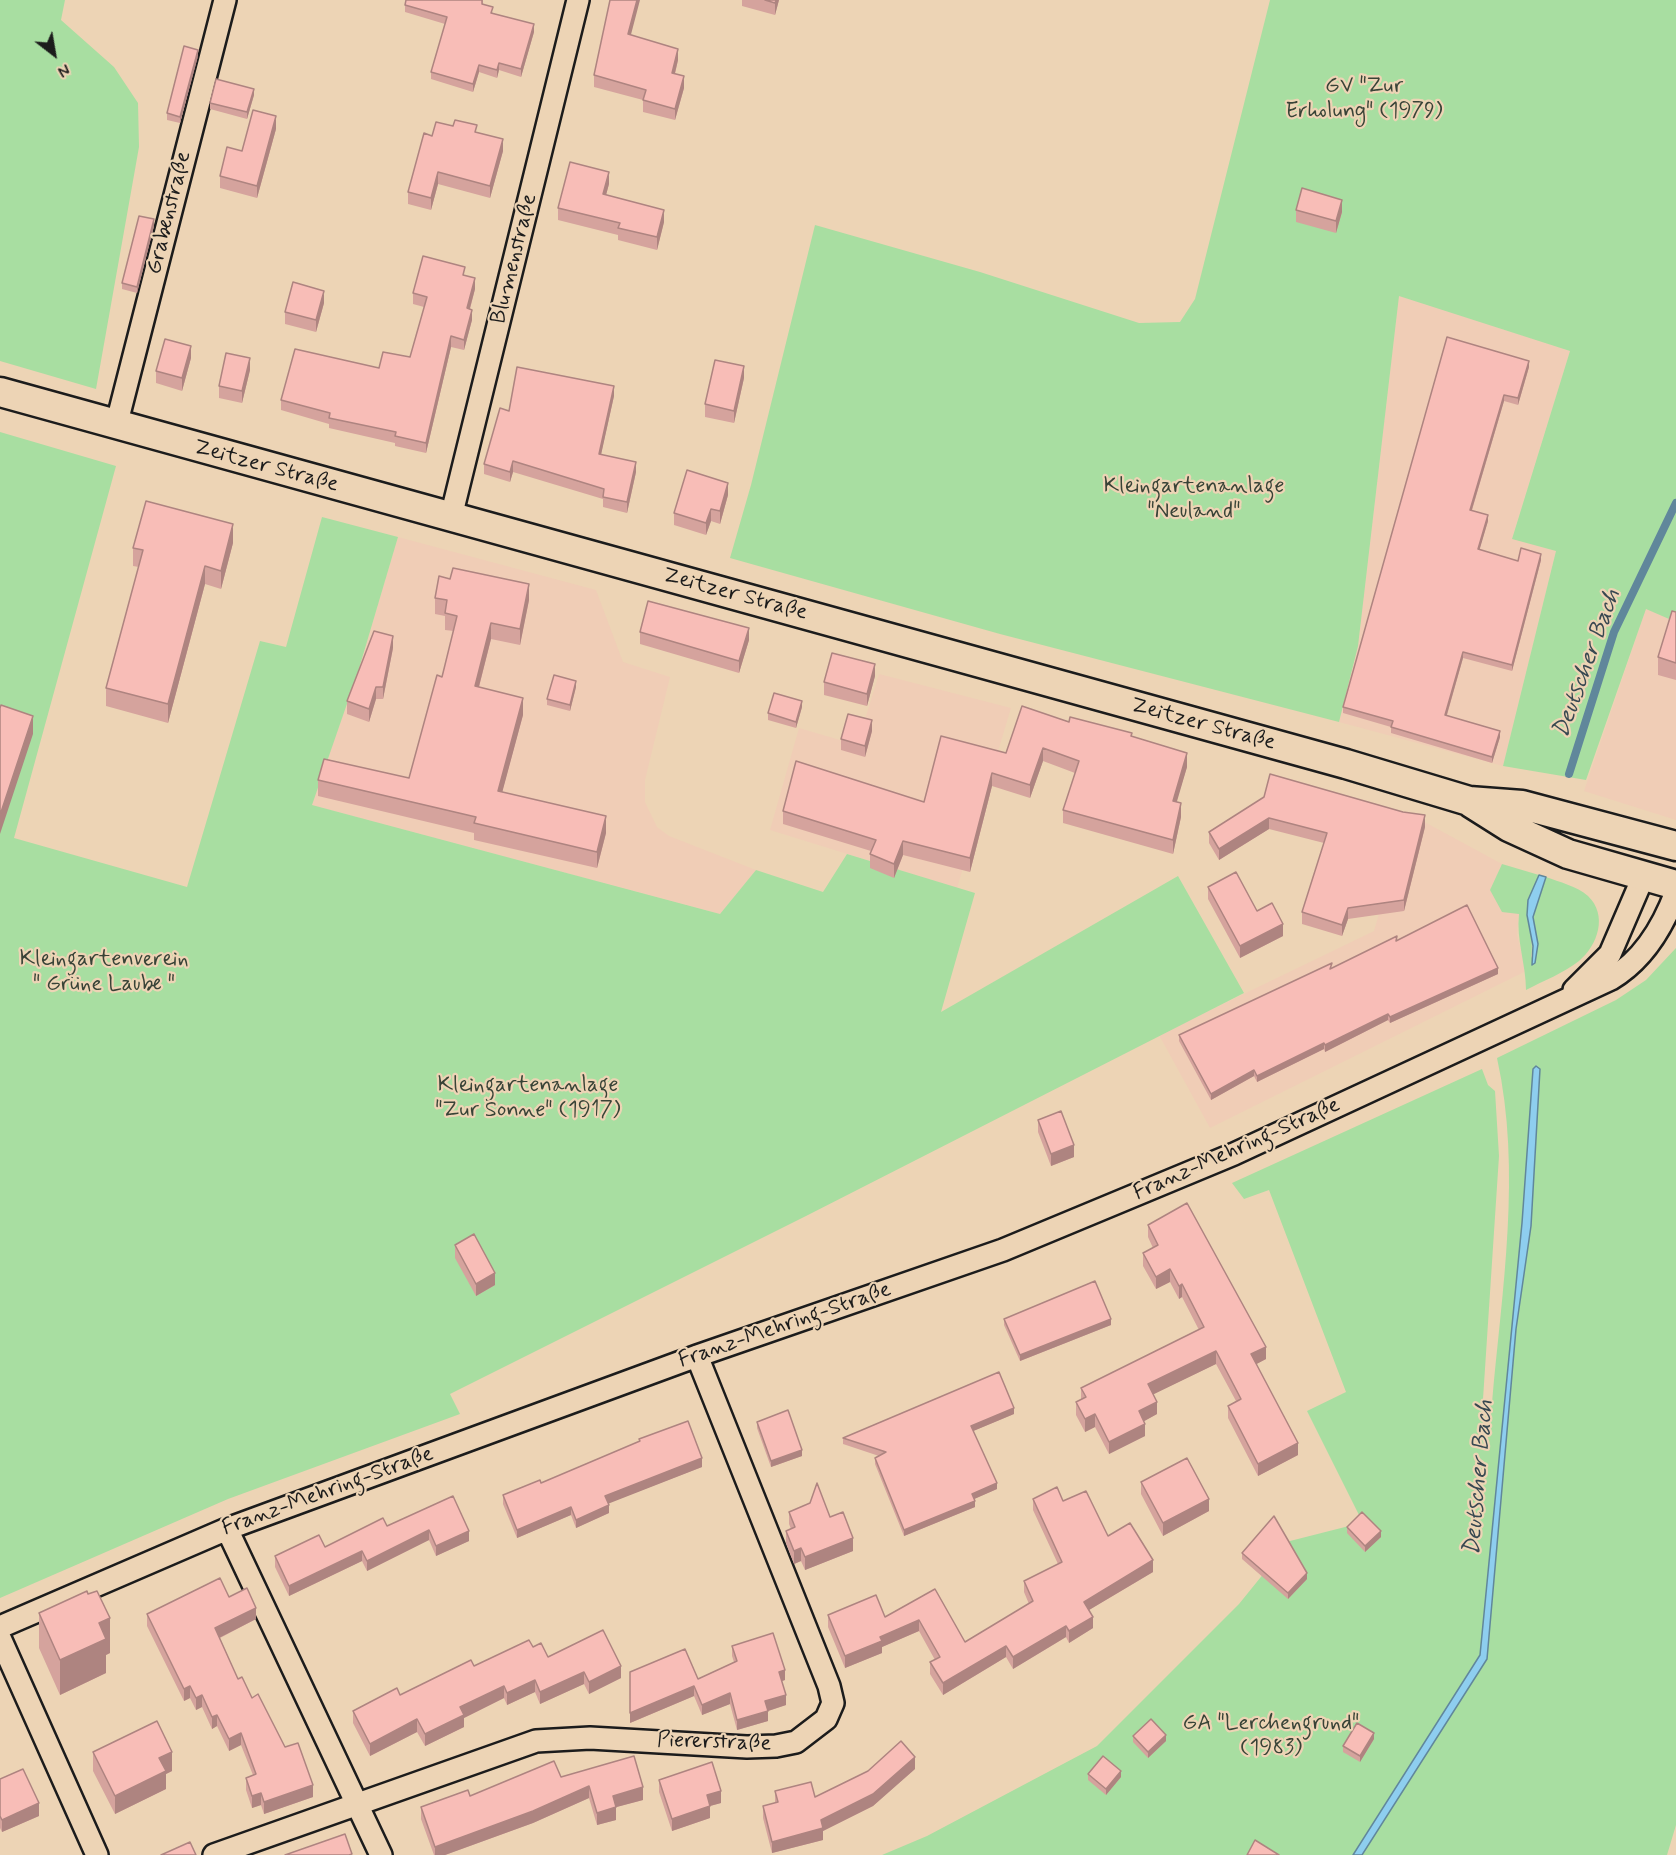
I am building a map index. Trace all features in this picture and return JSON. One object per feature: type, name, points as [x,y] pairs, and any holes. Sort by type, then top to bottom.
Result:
[{"type":"main road","name":"Zeitzer Straße","points":[[0,392],[116,426],[1346,764],[1469,801],[1522,805],[1667,844]]},
{"type":"main road","name":"Zeitzer Straße","points":[[1469,801],[1509,827],[1568,854],[1676,885]]},
{"type":"main road","name":"Franz-Mehring-Straße","points":[[1644,875],[1667,844]]},
{"type":"street","name":"Grabenstraße","points":[[116,426],[225,0]]},
{"type":"street","name":"Blumenstraße","points":[[452,517],[578,0]]},
{"type":"street","name":"Franz-Mehring-Straße","points":[[1561,1004],[1610,954],[1644,875]]},
{"type":"street","name":"Franz-Mehring-Straße","points":[[0,1627],[227,1529],[697,1356],[1003,1250],[1234,1154],[1561,1004],[1624,971],[1653,939],[1676,892]]},
{"type":"street","name":"Piererstraße","points":[[214,1855],[357,1802],[536,1741],[590,1738],[776,1746],[796,1742],[826,1719],[833,1703],[829,1686],[697,1356]]},
{"type":"street","points":[[227,1529],[381,1855]]},
{"type":"street","points":[[0,1638],[97,1855]]},
{"type":"shaded area","points":[[1399,295],[1570,351],[1512,538],[1556,551],[1503,766],[1339,722],[1358,646]]},
{"type":"shaded area","points":[[398,537],[596,590],[623,662],[670,677],[645,780],[645,802],[657,827],[669,836],[756,870],[720,914],[311,805],[358,672]]},
{"type":"shaded area","points":[[1646,609],[1676,619],[1676,820],[1584,791]]},
{"type":"shaded area","points":[[879,674],[1011,708],[957,888],[770,830],[799,728],[857,745]]},
{"type":"shaded area","points":[[1408,813],[1502,864],[1490,890],[1519,914],[1517,935],[1526,971],[1210,1128],[1159,1035],[1374,931]]},
{"type":"green space","points":[[0,0],[65,0],[61,20],[114,67],[138,103],[139,147],[96,389],[0,361]]},
{"type":"green space","points":[[1270,0],[1676,0],[1676,622],[1646,609],[1586,780],[1503,766],[1556,551],[1512,539],[1570,351],[1399,296],[1358,646],[1339,722],[1000,634],[730,558],[751,485],[815,225],[980,272],[1139,323],[1180,322],[1195,299]]},
{"type":"green space","points":[[0,432],[116,466],[14,838],[187,887],[260,641],[286,647],[322,517],[398,537],[358,672],[312,805],[720,914],[756,870],[823,892],[847,854],[975,893],[941,1012],[1178,876],[1244,993],[450,1394],[460,1414],[228,1499],[0,1598]]},
{"type":"green space","points":[[1502,864],[1539,875],[1531,895],[1528,911],[1532,942],[1531,958],[1538,944],[1533,917],[1546,877],[1584,893],[1598,912],[1598,930],[1586,954],[1567,969],[1526,990],[1518,924],[1519,914],[1502,912],[1490,890]]},
{"type":"green space","name":"GA \"Lerchengrund\" (1983)","points":[[1676,948],[1676,1825],[1667,1855],[1362,1855],[1487,1659],[1516,1329],[1531,1226],[1540,1069],[1533,1069],[1522,1223],[1480,1655],[1353,1855],[882,1855],[927,1836],[1097,1746],[1239,1604],[1290,1541],[1349,1526],[1360,1517],[1307,1411],[1346,1392],[1269,1190],[1244,1199],[1232,1183],[1482,1069],[1488,1085],[1495,1091],[1499,1156],[1483,1399],[1492,1403],[1505,1274],[1509,1187],[1504,1101],[1497,1058],[1616,1000],[1646,980]]},
{"type":"water","points":[[1539,875],[1546,877],[1533,917],[1538,944],[1535,963],[1532,965],[1533,946],[1527,915],[1528,900]]},
{"type":"water","points":[[1536,1066],[1540,1069],[1531,1226],[1516,1329],[1487,1659],[1362,1855],[1353,1855],[1480,1655],[1522,1223],[1533,1069]]},
{"type":"building","points":[[406,0],[482,0],[482,4],[493,7],[491,13],[534,24],[521,69],[499,63],[497,70],[479,65],[473,84],[431,72],[447,17],[405,5]]},
{"type":"building","points":[[610,0],[637,0],[628,34],[678,49],[672,73],[684,76],[675,109],[643,100],[646,90],[594,75]]},
{"type":"building","points":[[184,46],[198,50],[180,117],[167,113]]},
{"type":"building","points":[[216,79],[254,89],[247,112],[210,103]]},
{"type":"building","points":[[253,110],[276,116],[257,186],[220,176],[227,147],[242,151]]},
{"type":"building","points":[[455,120],[477,125],[475,132],[503,139],[490,186],[438,172],[431,198],[408,192],[424,133],[432,136],[436,122],[453,126]]},
{"type":"building","points":[[570,162],[609,172],[603,194],[664,210],[657,237],[618,228],[620,223],[558,208]]},
{"type":"building","points":[[1302,188],[1342,200],[1336,221],[1296,210]]},
{"type":"building","points":[[139,216],[154,219],[137,287],[122,283]]},
{"type":"building","points":[[423,256],[465,267],[463,275],[475,278],[467,308],[472,310],[464,340],[451,336],[426,443],[395,436],[396,432],[329,418],[330,413],[281,400],[295,349],[379,368],[383,352],[410,357],[427,297],[413,293]]},
{"type":"building","points":[[293,282],[324,291],[316,320],[285,312]]},
{"type":"building","points":[[1447,337],[1529,361],[1518,398],[1504,395],[1470,510],[1488,515],[1478,549],[1518,561],[1521,548],[1541,554],[1512,665],[1463,652],[1445,715],[1500,731],[1492,757],[1391,727],[1393,721],[1343,707]]},
{"type":"building","points":[[165,339],[191,346],[182,378],[156,371]]},
{"type":"building","points":[[226,353],[250,358],[242,391],[219,386]]},
{"type":"building","points":[[715,360],[744,366],[734,411],[705,404]]},
{"type":"building","points":[[517,367],[614,386],[599,454],[636,462],[627,502],[603,497],[604,489],[513,461],[510,472],[484,464],[500,408],[509,411]]},
{"type":"building","points":[[687,470],[728,483],[720,511],[711,509],[706,523],[674,513]]},
{"type":"building","points":[[146,501],[233,524],[221,571],[205,566],[168,704],[106,688],[143,550],[133,548]]},
{"type":"building","points":[[453,568],[529,584],[520,629],[491,623],[475,686],[523,698],[498,791],[606,816],[597,852],[474,823],[476,817],[318,780],[324,759],[409,778],[437,675],[442,677],[457,616],[445,613],[447,600],[435,598],[439,576],[450,579]]},
{"type":"building","points":[[648,601],[749,628],[739,661],[640,632]]},
{"type":"building","points":[[1672,611],[1676,612],[1676,663],[1658,657]]},
{"type":"building","points":[[374,631],[393,636],[383,687],[376,687],[369,709],[347,701]]},
{"type":"building","points":[[832,653],[875,664],[867,694],[824,682]]},
{"type":"building","points":[[554,675],[576,681],[570,705],[547,699]]},
{"type":"building","points":[[774,693],[802,701],[796,722],[768,713]]},
{"type":"building","points":[[1,705],[33,716],[0,815],[0,708]]},
{"type":"building","points":[[1022,706],[1069,722],[1070,717],[1132,733],[1131,736],[1187,753],[1173,801],[1181,803],[1173,840],[1063,810],[1079,761],[1043,748],[1030,785],[992,773],[970,858],[903,841],[894,864],[870,854],[876,840],[783,811],[796,761],[924,802],[941,736],[1006,753]]},
{"type":"building","points":[[848,714],[872,720],[865,746],[841,739]]},
{"type":"building","points":[[1270,774],[1403,812],[1425,815],[1404,900],[1348,908],[1342,925],[1302,912],[1327,833],[1269,818],[1219,849],[1209,832],[1264,797]]},
{"type":"building","points":[[1236,872],[1257,911],[1272,903],[1283,924],[1240,946],[1208,887]]},
{"type":"building","points":[[1467,905],[1498,968],[1390,1017],[1388,1014],[1257,1076],[1254,1070],[1211,1094],[1179,1035],[1332,963],[1330,969],[1397,936],[1396,941]]},
{"type":"building","points":[[1061,1111],[1074,1145],[1051,1154],[1038,1120]]},
{"type":"building","points":[[1187,1203],[1266,1347],[1251,1354],[1298,1443],[1258,1464],[1228,1406],[1241,1399],[1216,1351],[1148,1384],[1157,1402],[1139,1411],[1145,1424],[1109,1442],[1095,1414],[1085,1419],[1076,1402],[1086,1397],[1081,1388],[1204,1327],[1182,1284],[1179,1286],[1170,1269],[1156,1277],[1143,1253],[1158,1245],[1148,1225]]},
{"type":"building","points":[[474,1234],[495,1273],[476,1284],[455,1245]]},
{"type":"building","points":[[1095,1281],[1111,1319],[1020,1355],[1004,1319]]},
{"type":"building","points":[[999,1372],[1014,1408],[971,1426],[997,1483],[972,1494],[975,1501],[904,1530],[875,1458],[886,1452],[843,1438]]},
{"type":"building","points":[[788,1410],[802,1450],[771,1461],[757,1422]]},
{"type":"building","points":[[688,1421],[702,1458],[605,1496],[609,1505],[576,1520],[571,1507],[517,1530],[503,1495],[540,1480],[541,1483],[640,1441],[639,1439]]},
{"type":"building","points":[[1187,1458],[1209,1499],[1163,1523],[1141,1482]]},
{"type":"building","points":[[817,1483],[830,1517],[843,1512],[853,1538],[805,1557],[801,1548],[794,1551],[786,1531],[795,1527],[789,1512],[810,1503]]},
{"type":"building","points":[[1057,1487],[1063,1501],[1086,1491],[1108,1536],[1130,1523],[1153,1560],[1084,1602],[1093,1617],[1069,1631],[1066,1626],[1013,1657],[1006,1646],[943,1683],[930,1662],[940,1657],[919,1620],[880,1637],[882,1641],[845,1656],[828,1615],[876,1595],[885,1617],[935,1589],[965,1642],[1033,1601],[1024,1581],[1062,1562],[1033,1499]]},
{"type":"building","points":[[453,1496],[469,1531],[436,1546],[429,1530],[367,1561],[362,1551],[289,1586],[275,1556],[319,1535],[325,1547],[383,1518],[387,1526]]},
{"type":"building","points":[[1362,1512],[1381,1531],[1365,1546],[1347,1527]]},
{"type":"building","points":[[1274,1516],[1307,1573],[1288,1593],[1242,1553]]},
{"type":"building","points":[[220,1578],[229,1597],[247,1588],[256,1608],[215,1628],[238,1679],[242,1677],[252,1698],[258,1694],[285,1747],[298,1743],[313,1785],[264,1802],[261,1793],[252,1796],[246,1778],[256,1774],[241,1733],[229,1739],[217,1715],[212,1717],[202,1695],[196,1698],[190,1686],[184,1689],[147,1614]]},
{"type":"building","points":[[87,1591],[88,1594],[97,1591],[110,1618],[99,1623],[106,1639],[60,1660],[39,1613]]},
{"type":"building","points":[[603,1630],[621,1666],[589,1682],[584,1672],[540,1692],[535,1680],[507,1693],[504,1686],[460,1707],[464,1715],[425,1734],[417,1719],[370,1744],[353,1711],[397,1688],[400,1695],[471,1660],[474,1666],[529,1640],[533,1647],[541,1643],[548,1657]]},
{"type":"building","points":[[773,1633],[785,1670],[779,1672],[786,1695],[765,1701],[768,1711],[737,1720],[730,1693],[702,1705],[694,1686],[630,1713],[630,1672],[685,1649],[698,1679],[737,1661],[732,1646]]},
{"type":"building","points":[[1151,1719],[1166,1735],[1148,1752],[1133,1736]]},
{"type":"building","points":[[157,1721],[172,1752],[159,1758],[166,1771],[115,1796],[93,1752]]},
{"type":"building","points":[[1357,1723],[1374,1733],[1360,1756],[1343,1746]]},
{"type":"building","points":[[901,1741],[915,1757],[873,1794],[821,1820],[823,1828],[772,1842],[763,1806],[778,1802],[775,1791],[811,1782],[815,1797],[868,1771]]},
{"type":"building","points":[[634,1756],[643,1787],[613,1796],[616,1807],[597,1813],[589,1786],[533,1811],[435,1847],[421,1807],[468,1790],[470,1796],[554,1761],[561,1777]]},
{"type":"building","points":[[1103,1756],[1121,1771],[1106,1789],[1088,1774]]},
{"type":"building","points":[[712,1762],[721,1791],[707,1795],[710,1806],[672,1819],[659,1780]]},
{"type":"building","points":[[23,1769],[39,1803],[2,1820],[0,1816],[0,1779]]},
{"type":"building","points":[[345,1834],[352,1854],[285,1855]]},
{"type":"building","points":[[1255,1840],[1279,1855],[1247,1855]]},
{"type":"building","points":[[190,1842],[196,1855],[161,1855]]},
{"type":"waterway","name":"Deutscher Bach","points":[[1569,774],[1614,632],[1676,503]]},
{"type":"park label","name":"GV \"Zur Erholung\" (1979)","points":[[1364,100]]},
{"type":"park label","name":"Kleingartenanlage \"Neuland\"","points":[[1194,500]]},
{"type":"park label","name":"Kleingartenverein \" Grüne Laube \"","points":[[104,972]]},
{"type":"park label","name":"Kleingartenanlage \"Zur Sonne\" (1917)","points":[[528,1098]]}]
